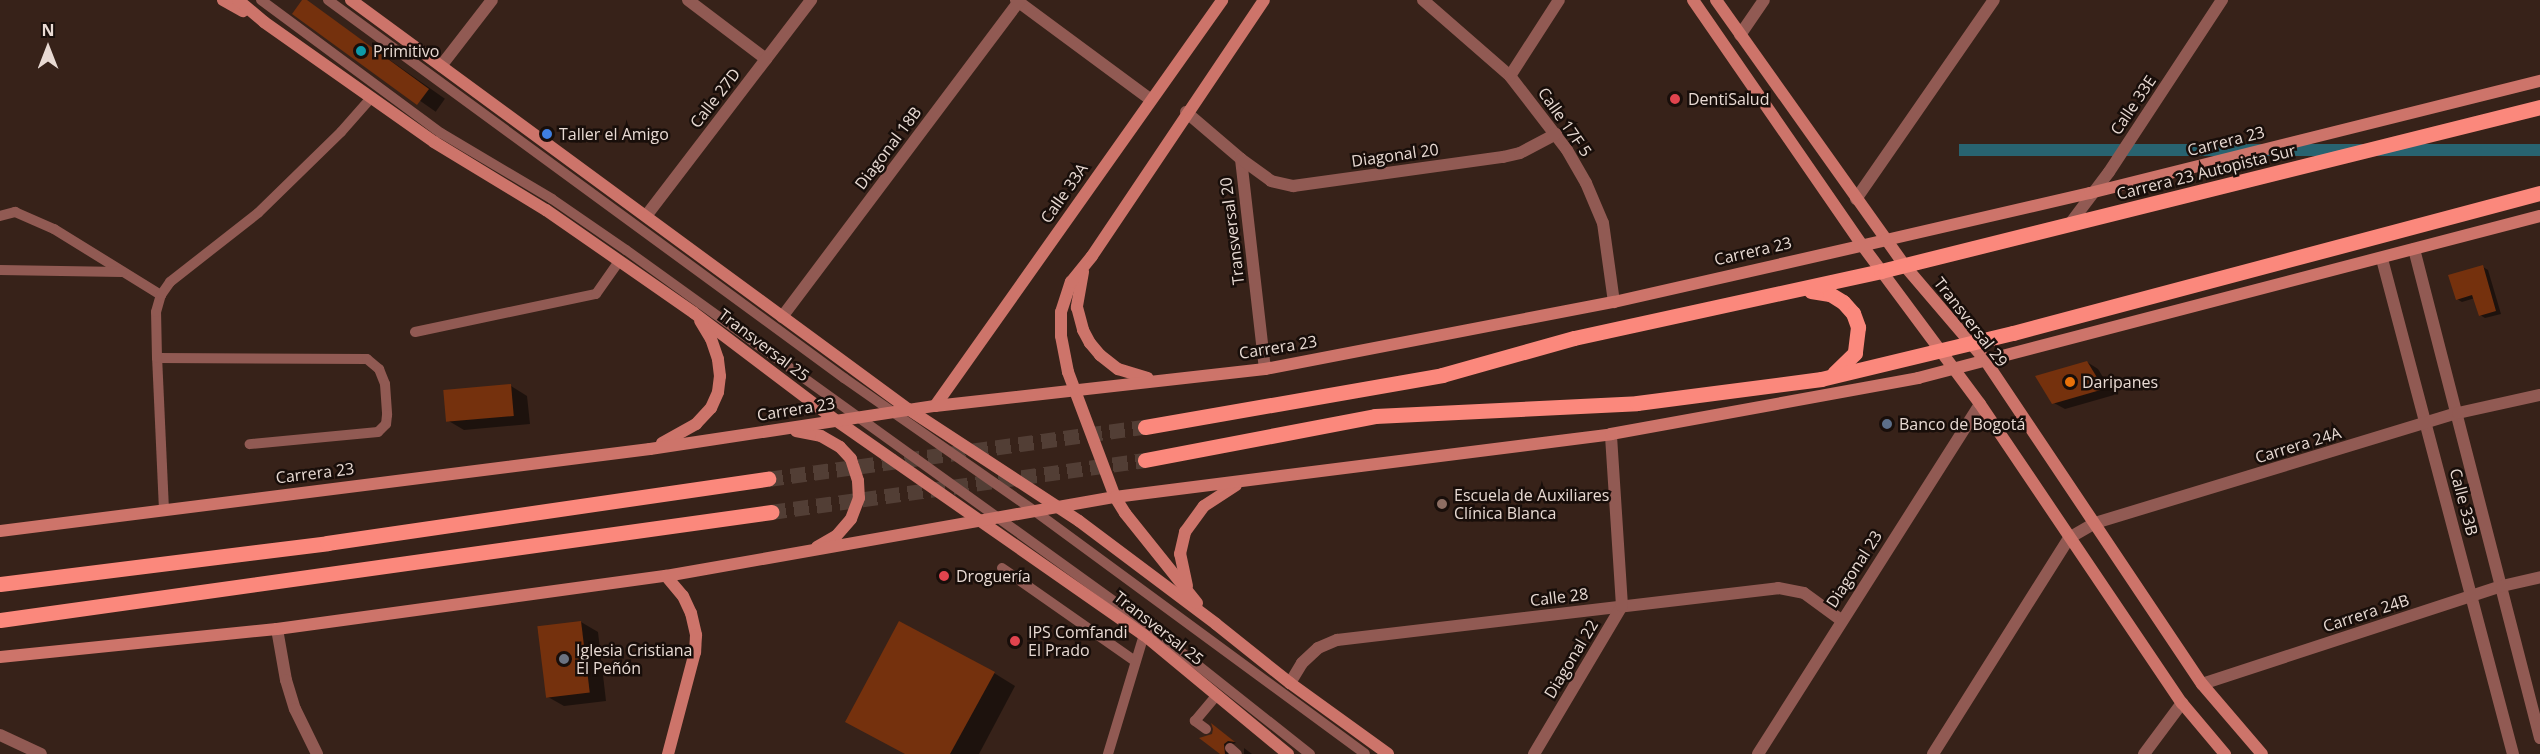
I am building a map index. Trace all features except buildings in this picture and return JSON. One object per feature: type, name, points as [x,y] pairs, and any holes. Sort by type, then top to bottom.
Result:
[{"type":"main road","name":"Carrera 23 Autopista Sur","points":[[1881,271],[2540,107]]},
{"type":"main road","points":[[1145,460],[1375,416],[1594,406],[1693,397],[1821,379],[2013,333],[2540,193]]},
{"type":"main road","points":[[1145,427],[1442,375],[1574,338],[1881,271]]},
{"type":"main road","points":[[1802,290],[1823,292],[1837,297],[1853,313],[1858,327],[1859,341],[1853,357],[1840,369],[1821,379]]},
{"type":"main road","points":[[0,584],[327,543],[768,479]]},
{"type":"main road","points":[[0,620],[771,512]]},
{"type":"street","points":[[223,0],[264,22]]},
{"type":"street","name":"Transversal 25","points":[[238,0],[264,22],[434,142],[546,210],[694,313],[837,420],[1144,635],[1288,754]]},
{"type":"street","name":"Transversal 25","points":[[351,0],[908,410],[1060,507],[1216,624],[1290,683],[1388,754]]},
{"type":"street","points":[[441,66],[492,0]]},
{"type":"street","points":[[688,0],[766,60]]},
{"type":"street","name":"Calle 27D","points":[[646,216],[811,0]]},
{"type":"street","name":"Calle 33A","points":[[934,406],[1222,0]]},
{"type":"street","points":[[1185,378],[1152,378],[1129,374],[1108,363],[1094,349],[1083,330],[1077,307],[1081,276],[1186,112],[1264,0]]},
{"type":"street","name":"Calle 17F 5","points":[[1423,0],[1510,76],[1556,134],[1586,183],[1603,223],[1614,302]]},
{"type":"street","points":[[1510,76],[1559,0]]},
{"type":"street","points":[[1694,0],[1862,245],[1980,404],[2182,703],[2225,754]]},
{"type":"street","name":"Transversal 29","points":[[1716,0],[1904,265],[1985,360],[2202,684],[2262,754]]},
{"type":"street","points":[[1740,35],[1764,0]]},
{"type":"street","points":[[1857,199],[1994,0]]},
{"type":"street","name":"Calle 33E","points":[[2069,225],[2090,193],[2109,172],[2222,0]]},
{"type":"street","points":[[1018,1],[1151,100]]},
{"type":"street","name":"Diagonal 18B","points":[[782,317],[1018,1]]},
{"type":"street","name":"Carrera 23","points":[[0,532],[67,521],[768,432],[891,411],[1265,369],[1614,302],[2090,193],[2540,81]]},
{"type":"street","name":"Transversal 20","points":[[1186,112],[1241,159],[1265,369]]},
{"type":"street","name":"Diagonal 20","points":[[1241,159],[1271,181],[1293,186],[1503,157],[1520,153],[1556,134]]},
{"type":"street","points":[[0,657],[277,629],[666,576],[1115,497],[1611,434],[1954,370],[2540,216]]},
{"type":"street","name":"Calle 33B","points":[[2414,249],[2540,738]]},
{"type":"street","points":[[1074,390],[1064,354],[1061,312],[1071,282],[1092,256]]},
{"type":"street","name":"Calle 33B","points":[[2382,259],[2513,754]]},
{"type":"street","points":[[650,448],[696,424],[711,408],[718,392],[720,376],[716,352],[694,313]]},
{"type":"street","name":"Transversal 25","points":[[1074,390],[1115,497],[1125,513],[1191,596],[1216,624]]},
{"type":"street","name":"Carrera 24A","points":[[2069,538],[2095,523],[2458,413],[2540,394]]},
{"type":"street","name":"Diagonal 23","points":[[1758,754],[1980,404]]},
{"type":"street","points":[[768,432],[801,432],[827,438],[847,453],[858,481],[859,498],[854,513],[843,531],[822,545],[790,555]]},
{"type":"street","points":[[1611,434],[1622,606]]},
{"type":"street","points":[[1191,596],[1180,564],[1185,532],[1199,511],[1221,492],[1252,480]]},
{"type":"street","points":[[1933,754],[2069,538]]},
{"type":"street","points":[[666,576],[683,596],[691,613],[696,635],[695,652],[668,754]]},
{"type":"street","name":"Carrera 24B","points":[[2202,684],[2502,586],[2540,577]]},
{"type":"street","name":"Calle 28","points":[[1290,683],[1302,663],[1318,648],[1337,640],[1778,588],[1804,592],[1841,620]]},
{"type":"street","name":"Diagonal 22","points":[[1534,754],[1622,606]]},
{"type":"street","points":[[277,629],[286,680],[295,709],[317,754]]},
{"type":"street","points":[[2144,754],[2182,703]]},
{"type":"street","points":[[0,735],[41,754]]},
{"type":"lane","points":[[261,0],[441,133],[552,199],[626,249],[1147,625],[1310,754]]},
{"type":"lane","points":[[328,0],[891,411],[1036,512],[1365,754]]},
{"type":"lane","points":[[164,510],[156,312],[161,295],[170,282],[258,213],[341,132],[371,98]]},
{"type":"lane","points":[[0,216],[15,212],[54,230],[161,295]]},
{"type":"lane","points":[[415,332],[596,294],[618,262]]},
{"type":"lane","points":[[0,270],[122,272]]},
{"type":"lane","points":[[157,358],[367,359],[379,369],[385,384],[387,424],[378,432],[250,444]]},
{"type":"lane","points":[[1002,568],[1135,661]]},
{"type":"lane","points":[[1108,754],[1144,635]]},
{"type":"lane","points":[[1206,729],[1195,722],[1217,695]]},
{"type":"water","points":[[1959,144],[2540,144],[2540,156],[1959,156]]},
{"type":"tunnel","points":[[768,479],[1145,427]]},
{"type":"tunnel","points":[[771,512],[1145,460]]},
{"type":"place","name":"Primitivo","points":[[361,51]]},
{"type":"place","name":"DentiSalud","points":[[1675,99]]},
{"type":"place","name":"Taller el Amigo","points":[[547,134]]},
{"type":"place","name":"Daripanes","points":[[2070,382]]},
{"type":"place","name":"Banco de Bogotá","points":[[1887,424]]},
{"type":"place","name":"Escuela de Auxiliares Clínica Blanca","points":[[1442,504]]},
{"type":"place","name":"Droguería","points":[[944,576]]},
{"type":"place","name":"IPS Comfandi El Prado","points":[[1015,641]]},
{"type":"place","name":"Iglesia Cristiana El Peñón","points":[[564,659]]}]
